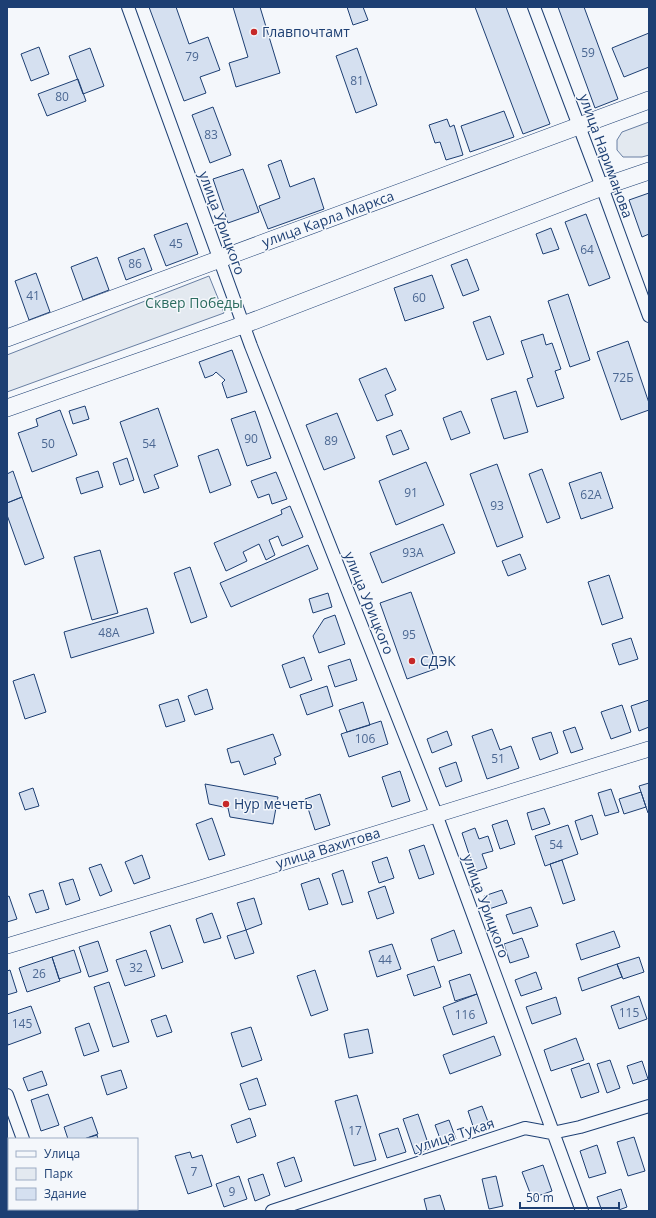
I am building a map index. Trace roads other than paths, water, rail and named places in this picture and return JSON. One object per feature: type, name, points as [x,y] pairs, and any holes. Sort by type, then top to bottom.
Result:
[{"type":"main road","name":"улица Карла Маркса","points":[[7,338],[649,100]]},
{"type":"main road","points":[[7,408],[243,325],[602,187],[649,171]]},
{"type":"street","name":"улица Урицкого","points":[[128,7],[243,325],[436,814],[552,1133],[582,1211]]},
{"type":"street","name":"улица Нариманова","points":[[534,7],[649,316]]},
{"type":"street","name":"улица Вахитова","points":[[7,946],[649,748]]},
{"type":"street","points":[[7,1095],[23,1138]]},
{"type":"street","name":"улица Тукая","points":[[272,1211],[525,1128],[552,1133],[580,1127],[649,1106]]},
{"type":"place","name":"Главпочтамт","points":[[254,32]]},
{"type":"place","name":"СДЭК","points":[[412,661]]},
{"type":"place","name":"Нур мечеть","points":[[226,804]]},
{"type":"park label","name":"Сквер Победы","points":[[194,303]]}]
